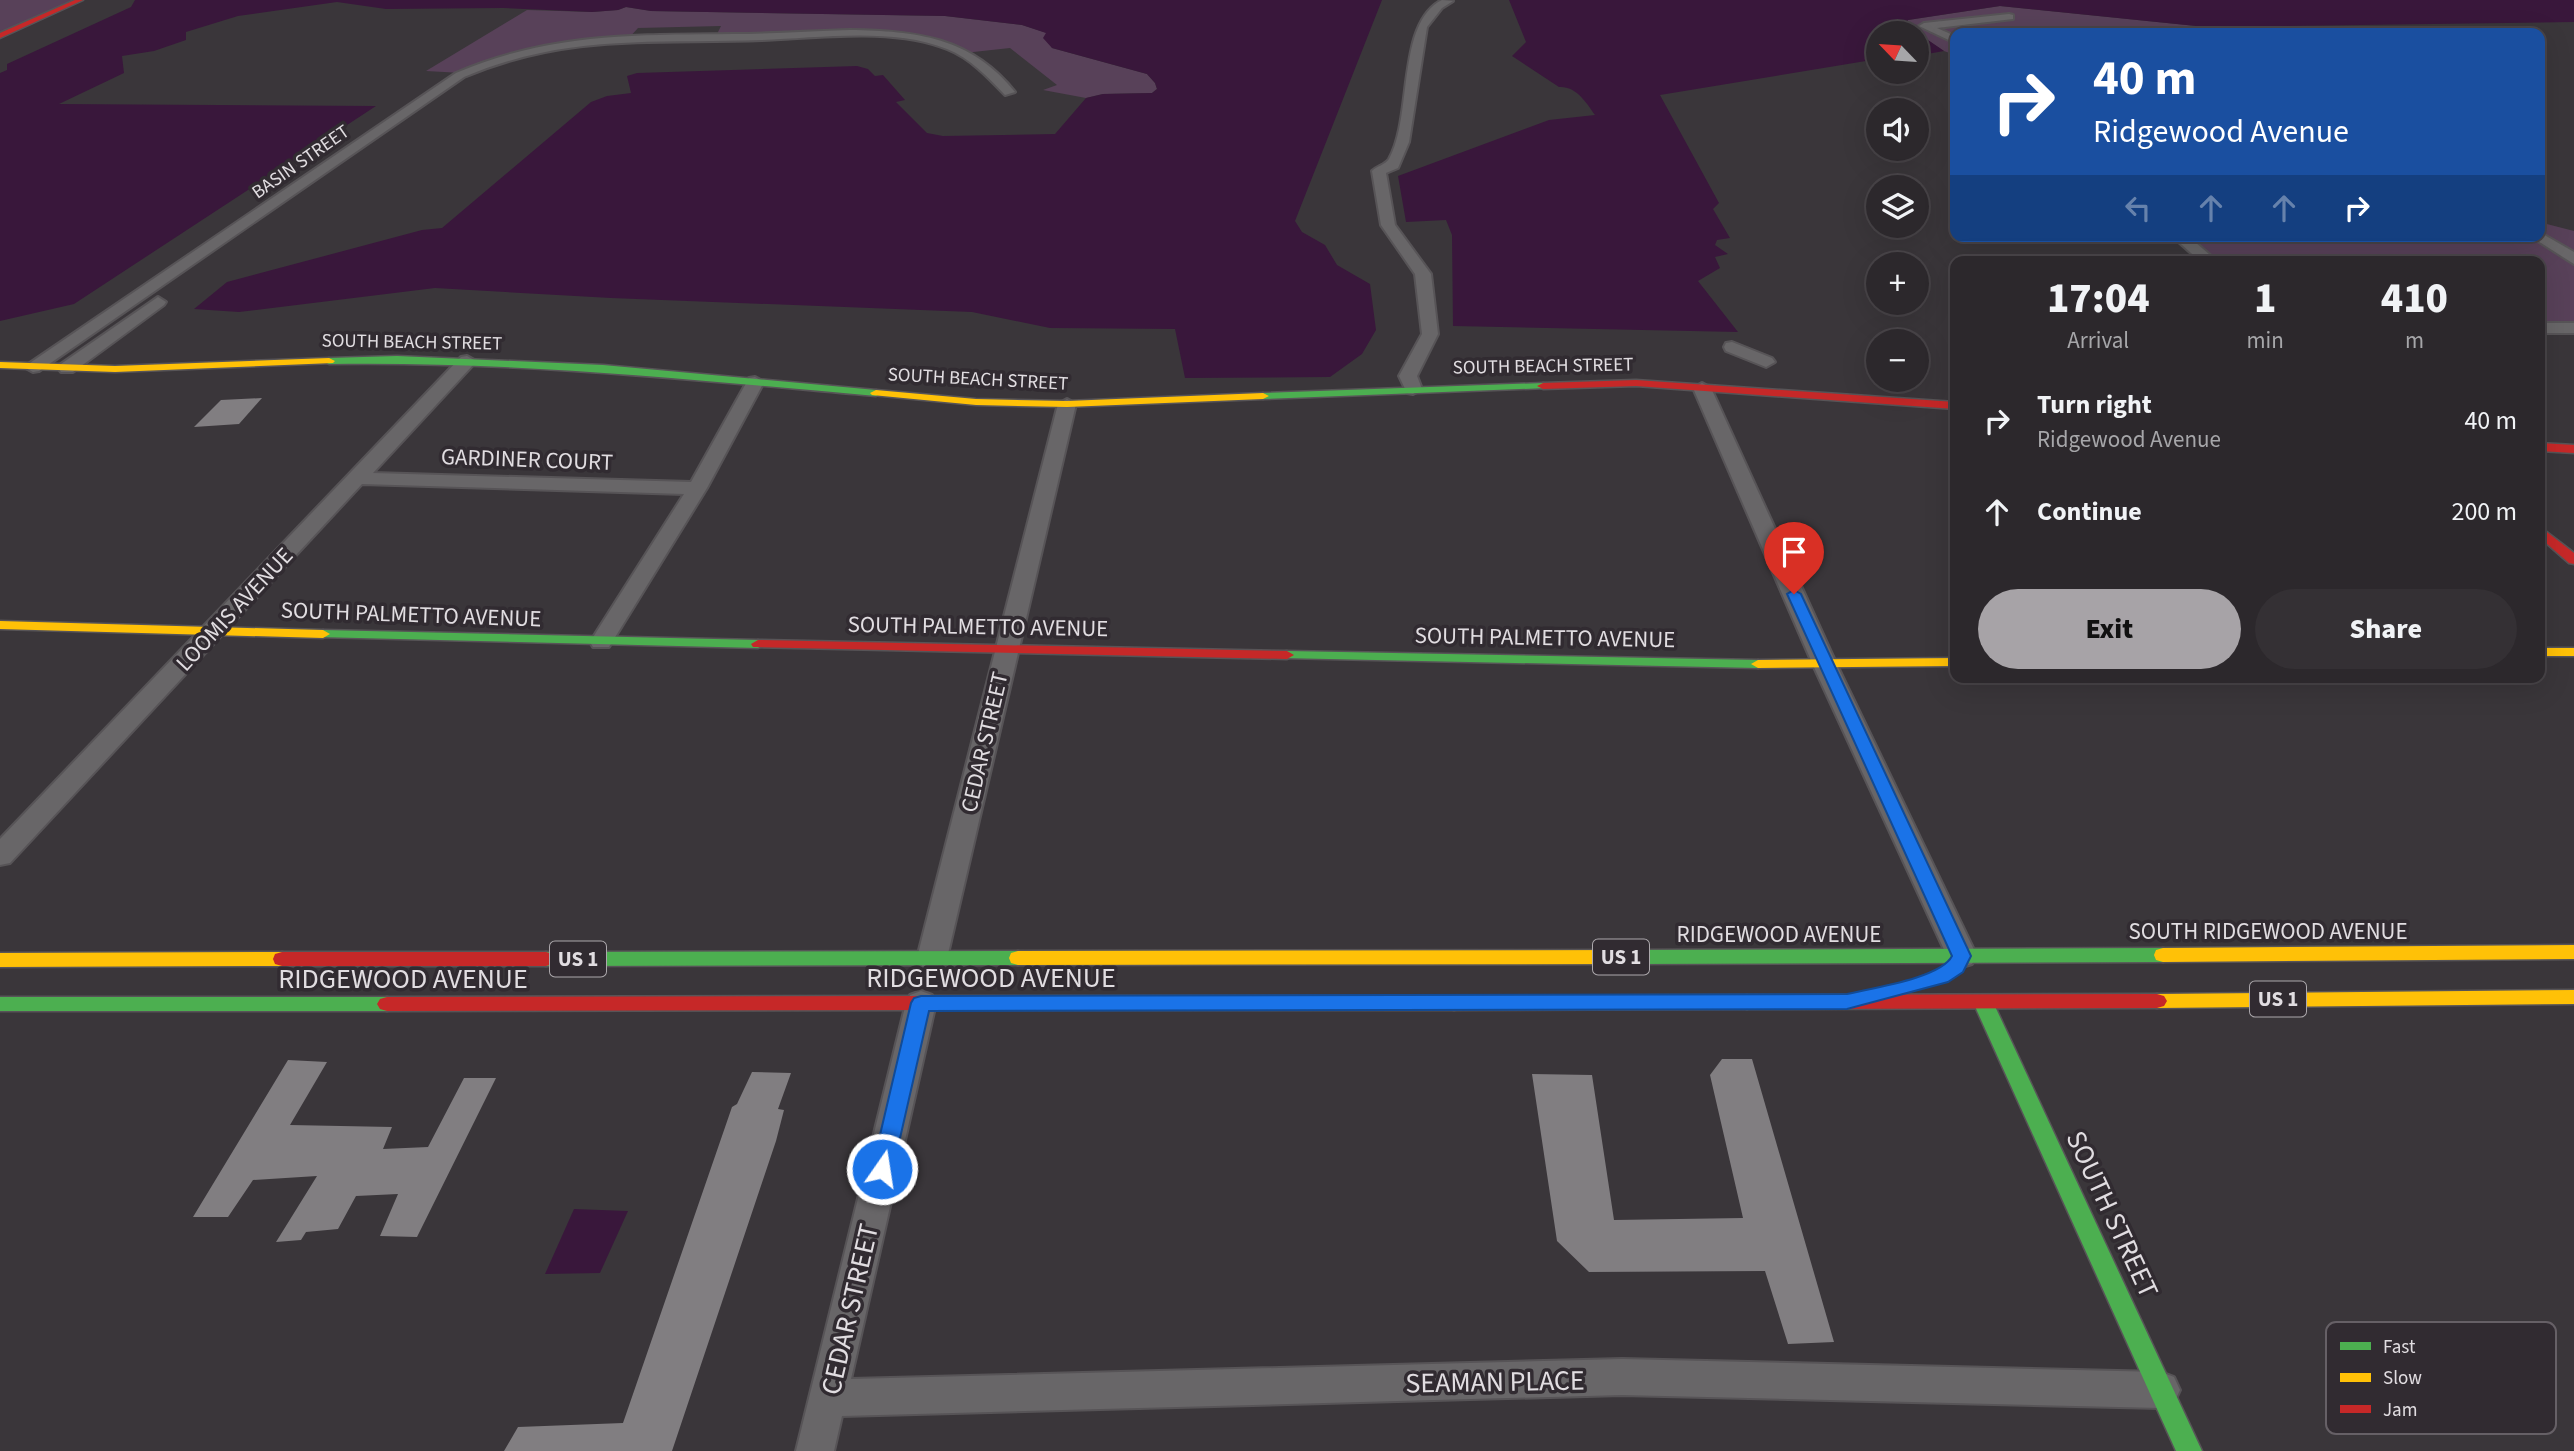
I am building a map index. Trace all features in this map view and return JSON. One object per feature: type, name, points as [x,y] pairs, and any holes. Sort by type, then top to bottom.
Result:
[{"type":"street","points":[[6,33],[80,0]]},
{"type":"street","points":[[1413,389],[1408,376],[1430,334],[1423,274],[1388,225],[1379,171],[1393,165],[1403,142],[1422,27],[1438,6],[1450,1]]},
{"type":"street","points":[[1950,38],[1924,26],[2009,17]]},
{"type":"street","name":"BASIN STREET","points":[[33,367],[460,75],[512,54],[574,42],[865,35],[908,38],[958,49],[993,75],[1009,92]]},
{"type":"street","name":"BASIN STREET","points":[[255,234],[479,75],[523,56],[610,41]]},
{"type":"street","points":[[460,75],[479,75]]},
{"type":"street","points":[[409,110],[430,109]]},
{"type":"street","points":[[350,150],[373,149]]},
{"type":"street","points":[[309,178],[333,178]]},
{"type":"street","points":[[2545,241],[2574,259]]},
{"type":"street","points":[[2186,242],[2204,256]]},
{"type":"street","points":[[205,250],[233,249]]},
{"type":"street","points":[[66,368],[165,298]]},
{"type":"street","points":[[2545,328],[2574,328]]},
{"type":"street","points":[[1732,347],[1766,362]]},
{"type":"street","name":"SOUTH BEACH STREET","points":[[0,365],[115,369],[361,359],[467,361],[755,382],[976,402],[1067,404],[1413,389],[1636,383],[1950,406]]},
{"type":"street","name":"LOOMIS AVENUE","points":[[0,856],[467,361]]},
{"type":"street","points":[[601,642],[697,488],[755,382]]},
{"type":"street","points":[[1702,388],[1955,964]]},
{"type":"street","name":"CEDAR STREET","points":[[932,958],[1067,404]]},
{"type":"street","points":[[2545,447],[2574,449]]},
{"type":"street","name":"GARDINER COURT","points":[[356,478],[697,488]]},
{"type":"street","points":[[2545,535],[2574,559]]},
{"type":"street","name":"SOUTH PALMETTO AVENUE","points":[[0,625],[1006,650],[1825,665],[1950,662]]},
{"type":"street","points":[[2545,652],[2574,652]]},
{"type":"street","name":"SOUTH RIDGEWOOD AVENUE","points":[[1955,964],[2072,955],[2574,952]]},
{"type":"street","points":[[2022,972],[2072,955]]},
{"type":"street","points":[[923,988],[932,958]]},
{"type":"street","points":[[961,976],[1021,958]]},
{"type":"street","name":"RIDGEWOOD AVENUE","points":[[3,960],[1021,958],[1955,964]]},
{"type":"street","points":[[1847,1002],[1914,984]]},
{"type":"street","points":[[790,1004],[868,985]]},
{"type":"street","name":"CEDAR STREET","points":[[815,1451],[923,988]]},
{"type":"street","name":"RIDGEWOOD AVENUE","points":[[0,1004],[790,1004],[923,988],[1847,1002],[1984,995]]},
{"type":"street","name":"US 1","points":[[1984,995],[2574,997]]},
{"type":"street","name":"SOUTH STREET","points":[[1984,995],[2189,1451]]},
{"type":"street","name":"SEAMAN PLACE","points":[[829,1398],[1622,1377],[2161,1391]]},
{"type":"shaded area","points":[[0,0],[77,0],[0,35]]},
{"type":"shaded area","points":[[135,0],[1382,0],[1295,221],[1302,232],[1325,245],[1337,265],[1370,284],[1376,330],[1362,354],[1330,377],[1185,378],[1175,329],[1050,328],[972,312],[611,298],[435,288],[239,312],[194,309],[227,282],[422,230],[442,228],[591,102],[607,96],[631,93],[627,76],[637,73],[857,66],[868,69],[875,76],[883,75],[905,100],[896,102],[927,133],[943,136],[1055,134],[1086,98],[1103,94],[1152,93],[1157,89],[1147,74],[1052,48],[1043,38],[1046,33],[1022,25],[945,16],[651,11],[626,7],[592,12],[503,8],[386,9],[337,2],[238,16],[186,32],[186,40],[154,51],[122,56],[124,73],[59,104],[376,106],[74,304],[0,321],[0,73],[7,70],[7,64],[131,7]]},
{"type":"shaded area","points":[[1509,0],[2574,0],[2574,22],[2206,27],[2000,6],[1908,21],[1866,21],[1866,61],[1660,95],[1719,203],[1713,209],[1730,238],[1717,240],[1715,245],[1728,254],[1715,257],[1720,268],[1698,281],[1738,332],[1453,326],[1452,235],[1446,220],[1406,222],[1398,176],[1549,120],[1595,115],[1571,89],[1559,87],[1512,56],[1526,42]]},
{"type":"shaded area","points":[[2000,6],[2208,28],[1950,28],[1950,53],[1929,41],[1929,21],[1907,21]]},
{"type":"shaded area","points":[[626,7],[651,11],[945,16],[1022,25],[1047,33],[1052,48],[1147,74],[1157,89],[1152,93],[1103,94],[1086,98],[1043,90],[1057,85],[1010,48],[964,53],[918,39],[865,35],[720,37],[718,32],[721,26],[638,28],[627,40],[574,42],[462,73],[426,71],[527,10],[592,12]]},
{"type":"shaded area","points":[[1929,41],[1944,51],[1929,54]]},
{"type":"shaded area","points":[[2545,224],[2574,231],[2574,254],[2545,236]]},
{"type":"shaded area","points":[[2545,240],[2574,258],[2574,328],[2545,328],[2545,256],[2211,256],[2191,242]]},
{"type":"shaded area","points":[[574,1209],[628,1211],[600,1273],[545,1274]]},
{"type":"building","points":[[262,398],[239,424],[194,427],[221,400]]},
{"type":"building","points":[[1722,1059],[1752,1059],[1834,1342],[1788,1344],[1765,1271],[1589,1272],[1557,1241],[1532,1074],[1592,1075],[1614,1220],[1743,1218],[1710,1075]]},
{"type":"building","points":[[288,1060],[327,1062],[290,1125],[392,1127],[383,1149],[428,1147],[464,1078],[496,1078],[417,1237],[380,1236],[398,1194],[356,1196],[338,1229],[306,1232],[301,1240],[276,1242],[317,1176],[253,1180],[228,1217],[193,1217]]},
{"type":"building","points":[[752,1072],[791,1073],[778,1109],[784,1110],[672,1451],[504,1451],[518,1427],[623,1423],[732,1107],[737,1104]]},
{"type":"traffic: fast","points":[[329,361],[466,361],[603,368],[876,393]]},
{"type":"traffic: fast","points":[[1263,396],[1543,386]]},
{"type":"traffic: fast","points":[[323,634],[758,644]]},
{"type":"traffic: fast","points":[[1287,655],[1758,664]]},
{"type":"traffic: fast","points":[[1628,957],[2163,955]]},
{"type":"traffic: fast","points":[[546,959],[1018,958]]},
{"type":"traffic: fast","points":[[1454,1003],[1747,1002]]},
{"type":"traffic: fast","points":[[1983,1002],[2189,1451]]},
{"type":"traffic: fast","points":[[0,1004],[387,1004]]},
{"type":"traffic: slow","points":[[0,365],[115,369],[329,361]]},
{"type":"traffic: slow","points":[[876,393],[976,402],[1067,404],[1263,396]]},
{"type":"traffic: slow","points":[[0,625],[323,634]]},
{"type":"traffic: slow","points":[[2545,652],[2574,652]]},
{"type":"traffic: slow","points":[[1758,664],[1950,662]]},
{"type":"traffic: slow","points":[[2163,955],[2574,952]]},
{"type":"traffic: slow","points":[[1018,958],[1628,957]]},
{"type":"traffic: slow","points":[[0,960],[282,959]]},
{"type":"traffic: slow","points":[[2157,1001],[2574,997]]},
{"type":"traffic: slow","points":[[932,1003],[1454,1003]]},
{"type":"traffic: jam","points":[[0,36],[80,0]]},
{"type":"traffic: jam","points":[[1543,386],[1636,383],[1950,406]]},
{"type":"traffic: jam","points":[[2545,447],[2574,449]]},
{"type":"traffic: jam","points":[[2545,535],[2574,560]]},
{"type":"traffic: jam","points":[[758,644],[1287,655]]},
{"type":"traffic: jam","points":[[282,959],[546,959]]},
{"type":"traffic: jam","points":[[1747,1002],[2157,1001]]},
{"type":"traffic: jam","points":[[387,1004],[932,1003]]},
{"type":"route","points":[[882,1169],[921,1003],[1847,1002],[1941,977],[1956,967],[1962,956],[1794,594]]}]
